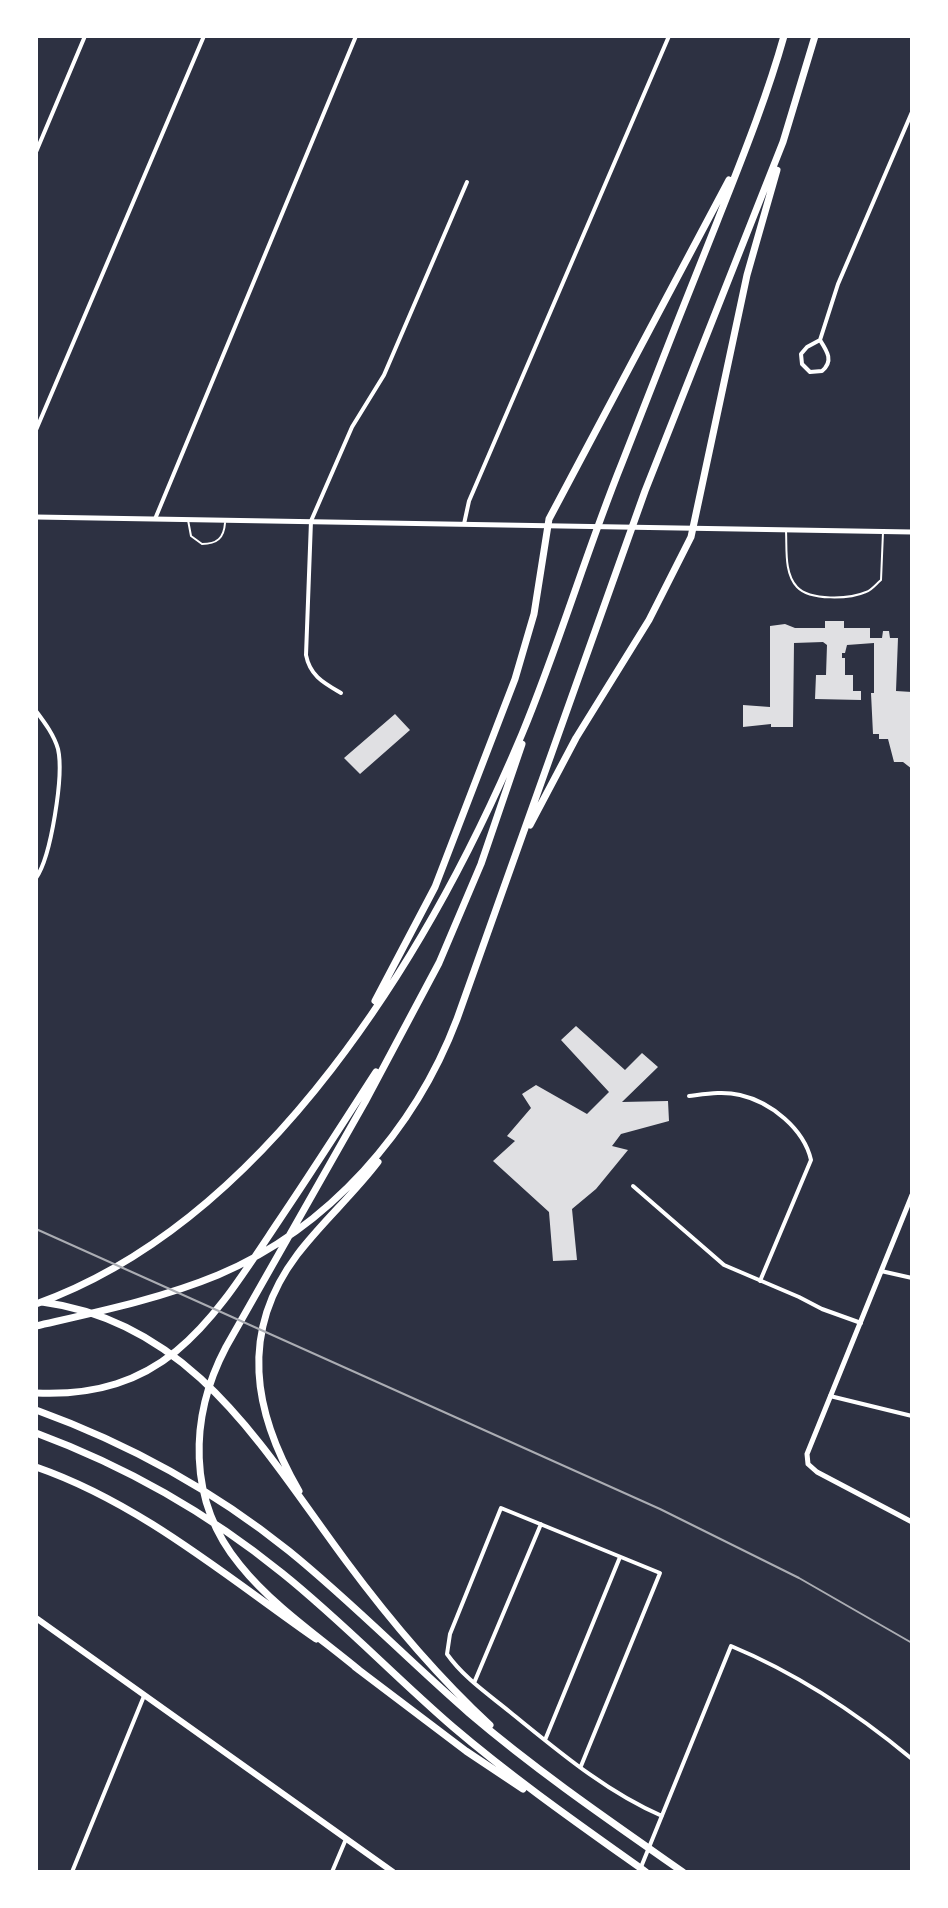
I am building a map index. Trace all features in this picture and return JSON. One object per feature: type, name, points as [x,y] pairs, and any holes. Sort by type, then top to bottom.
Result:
[{"type":"highway","points":[[359,1670],[270,1596],[239,1564],[214,1523],[202,1486],[198,1442],[203,1403],[226,1347],[439,963],[475,881],[584,563],[747,146],[784,36]]},
{"type":"highway","points":[[512,863],[562,762],[649,620],[693,529],[749,267],[815,36]]},
{"type":"highway","points":[[319,1523],[287,1470],[266,1419],[258,1375],[261,1335],[275,1292],[295,1258],[368,1174],[402,1125],[426,1086],[452,1033],[618,563],[798,100]]},
{"type":"highway","points":[[354,1038],[421,916],[448,856],[525,649],[547,526],[747,146]]},
{"type":"highway","points":[[36,1303],[116,1267],[202,1205],[278,1131],[354,1038],[413,949],[458,871],[516,748],[544,678]]},
{"type":"highway","points":[[36,1393],[91,1390],[142,1373],[178,1351],[208,1322],[308,1177],[403,1030]]},
{"type":"highway","points":[[36,1326],[176,1290],[245,1262],[283,1239],[331,1202],[374,1160],[402,1125]]},
{"type":"highway","points":[[36,1303],[92,1313],[136,1331],[172,1353],[212,1388],[239,1418],[386,1612],[481,1717],[537,1768]]},
{"type":"highway","points":[[36,1410],[151,1461],[253,1524],[301,1561],[434,1682],[537,1768],[683,1872]]},
{"type":"highway","points":[[36,1433],[131,1474],[184,1503],[234,1536],[306,1593],[461,1734],[646,1872]]},
{"type":"highway","points":[[36,1467],[96,1492],[135,1513],[359,1670],[479,1761],[569,1817]]},
{"type":"main road","points":[[36,1618],[393,1872]]},
{"type":"street","points":[[36,152],[85,36]]},
{"type":"street","points":[[36,430],[204,36]]},
{"type":"street","points":[[155,519],[356,36]]},
{"type":"street","points":[[464,525],[469,501],[669,36]]},
{"type":"street","points":[[820,340],[828,354],[828,364],[820,372],[810,372],[802,364],[801,354],[820,340],[838,284],[912,112]]},
{"type":"street","points":[[341,693],[316,677],[306,655],[311,521],[352,427],[384,375],[467,182]]},
{"type":"street","points":[[36,517],[912,532]]},
{"type":"street","points":[[36,711],[53,736],[60,762],[50,840],[46,858],[36,878]]},
{"type":"street","points":[[689,1096],[716,1093],[741,1095],[772,1109],[795,1128],[808,1148],[811,1160],[760,1281]]},
{"type":"street","points":[[633,1186],[724,1265],[861,1323]]},
{"type":"street","points":[[912,1195],[809,1446],[808,1464],[817,1472],[912,1522]]},
{"type":"street","points":[[881,1271],[912,1278]]},
{"type":"street","points":[[830,1396],[912,1416]]},
{"type":"street","points":[[581,1766],[660,1573],[501,1508],[447,1641],[447,1654],[474,1683],[544,1740],[625,1797],[661,1818]]},
{"type":"street","points":[[474,1683],[541,1524]]},
{"type":"street","points":[[544,1740],[620,1557]]},
{"type":"street","points":[[639,1872],[731,1646],[771,1665],[857,1716],[912,1759]]},
{"type":"street","points":[[72,1872],[144,1696]]},
{"type":"street","points":[[332,1872],[347,1837]]},
{"type":"lane","points":[[188,519],[191,536],[202,544],[210,544],[223,535],[226,520]]},
{"type":"lane","points":[[786,530],[788,570],[798,588],[806,593],[844,597],[869,592],[881,580],[883,532]]},
{"type":"building","points":[[825,621],[844,621],[844,628],[870,628],[870,638],[882,638],[883,631],[889,631],[890,638],[898,638],[896,691],[912,692],[912,769],[903,762],[894,762],[888,739],[879,739],[879,734],[873,734],[871,693],[874,693],[874,643],[847,645],[845,653],[842,653],[845,675],[853,675],[853,691],[861,691],[861,700],[815,699],[816,675],[826,675],[827,645],[823,642],[794,643],[793,727],[771,727],[771,724],[743,727],[743,705],[770,707],[770,626],[785,624],[795,628],[825,628]]},
{"type":"building","points":[[395,714],[410,730],[360,774],[344,758]]},
{"type":"building","points":[[576,1026],[625,1070],[642,1053],[658,1067],[622,1102],[668,1101],[669,1121],[621,1134],[612,1146],[628,1150],[596,1189],[572,1209],[577,1260],[553,1261],[549,1212],[493,1161],[515,1141],[507,1136],[531,1108],[522,1094],[536,1085],[587,1114],[609,1092],[561,1040]]},
{"type":"railway","points":[[36,1229],[660,1509],[799,1578],[912,1643]]}]
